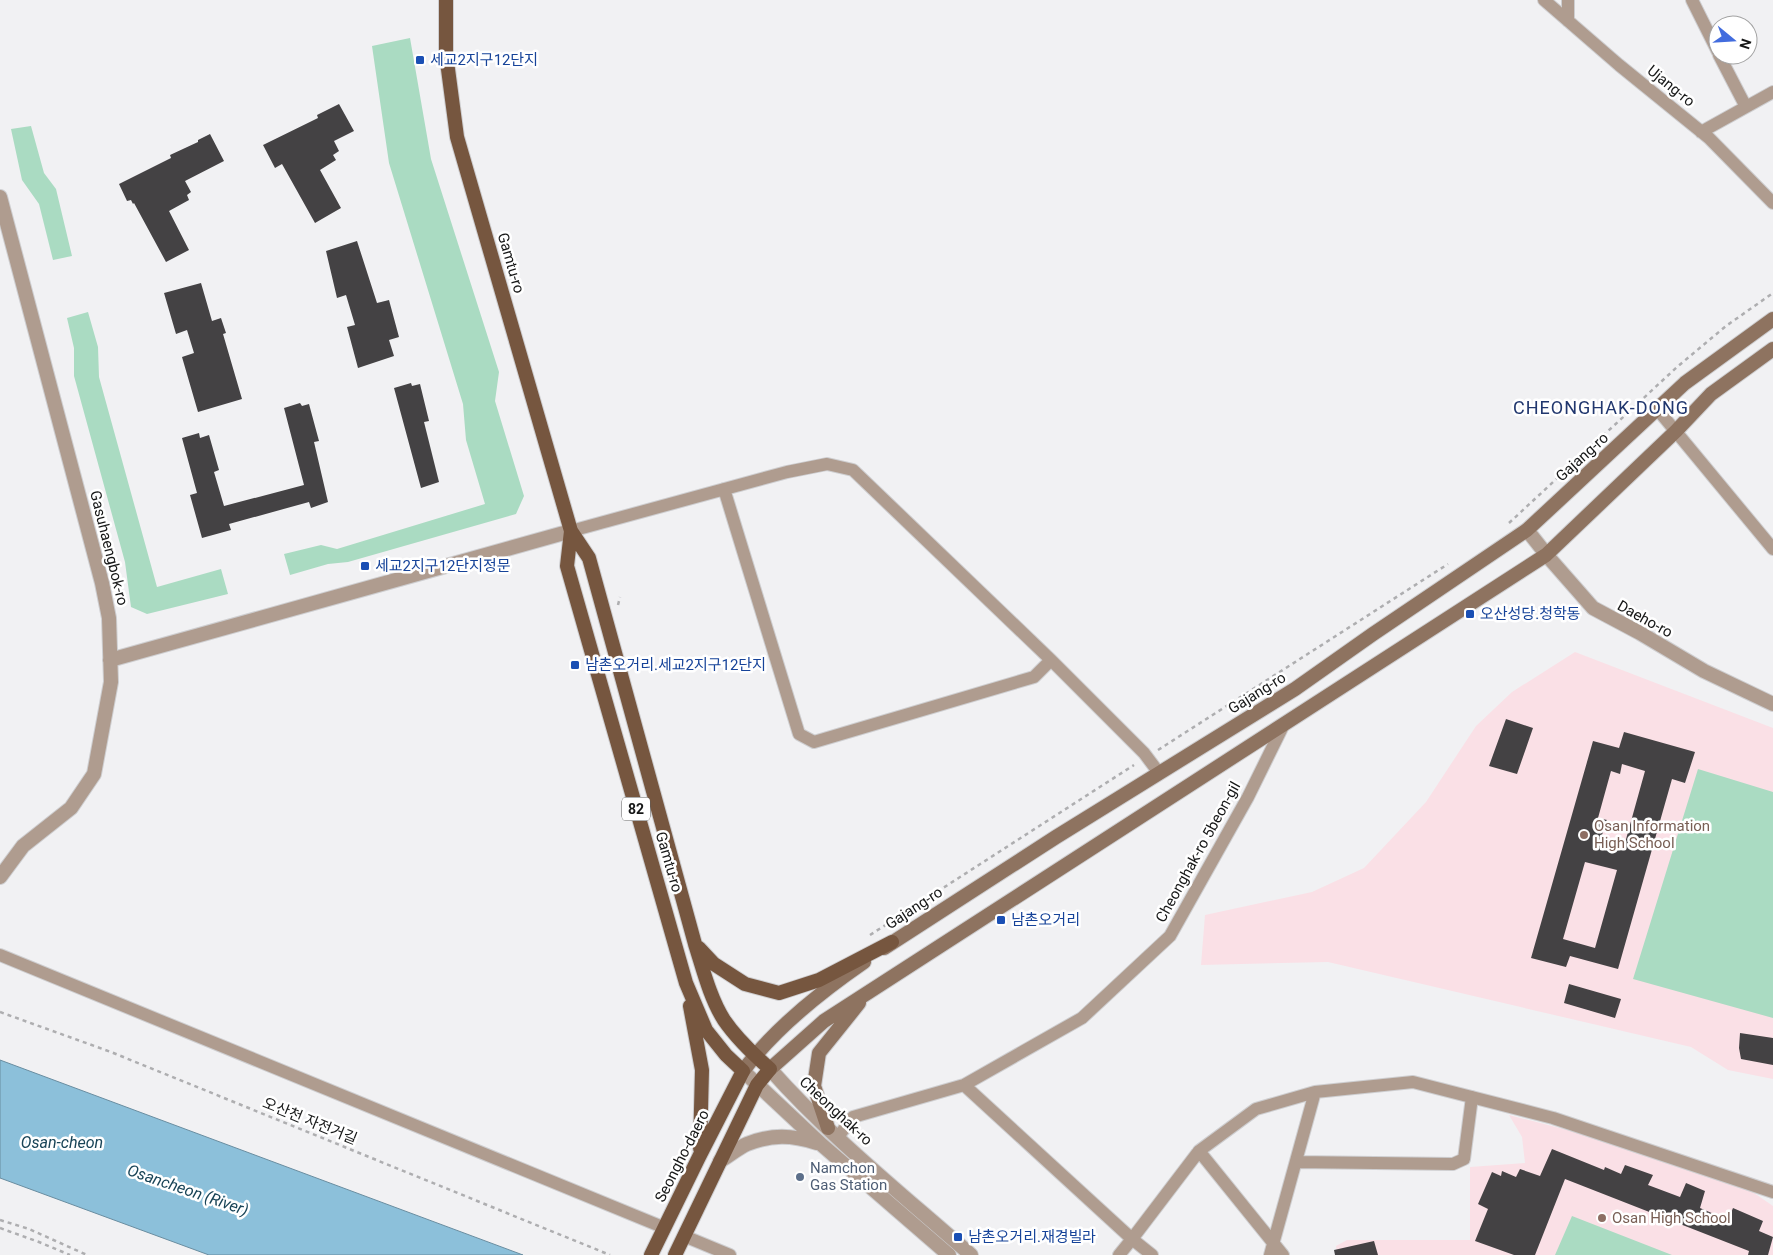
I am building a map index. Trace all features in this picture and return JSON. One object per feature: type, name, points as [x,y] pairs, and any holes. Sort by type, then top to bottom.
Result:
[{"type":"main road","name":"Gamtu-ro","points":[[446,0],[446,54],[457,137],[571,531],[589,558],[694,944],[713,996],[724,1019],[738,1038],[755,1056],[770,1068]]},
{"type":"main road","name":"Gajang-ro","points":[[743,1072],[776,1034],[833,983],[892,942],[1295,689],[1372,634],[1527,530],[1686,383],[1773,319]]},
{"type":"main road","points":[[675,1254],[757,1085],[770,1068],[824,1021],[1546,555],[1676,431],[1711,394],[1773,349]]},
{"type":"main road","name":"Gamtu-ro","points":[[571,531],[567,566],[686,983],[706,1030],[743,1072]]},
{"type":"main road","points":[[694,944],[714,964],[745,984],[780,992],[819,980],[892,942]]},
{"type":"main road","points":[[833,1133],[814,1086],[819,1053],[855,1007],[886,980]]},
{"type":"main road","points":[[686,983],[702,1070],[699,1157]]},
{"type":"main road","name":"Seongho-daero","points":[[651,1255],[743,1072]]},
{"type":"street","name":"Ujang-ro","points":[[1544,0],[1701,132],[1773,202]]},
{"type":"street","points":[[1568,0],[1568,21]]},
{"type":"street","points":[[1692,0],[1708,32]]},
{"type":"street","points":[[1725,65],[1746,107]]},
{"type":"street","points":[[1701,132],[1773,92]]},
{"type":"street","name":"Gasuhaengbok-ro","points":[[0,197],[102,583],[109,618],[111,682],[94,774],[71,808],[23,846],[0,877]]},
{"type":"street","points":[[1658,410],[1773,549]]},
{"type":"street","points":[[110,660],[724,488],[827,464],[853,470],[1051,660],[1146,757],[1159,773]]},
{"type":"street","points":[[724,488],[799,734],[814,742],[1034,677],[1051,660]]},
{"type":"street","name":"Daeho-ro","points":[[1527,530],[1546,555],[1593,608],[1704,671],[1773,704]]},
{"type":"street","name":"Cheonghak-ro 5beon-gil","points":[[833,1133],[853,1117],[964,1085],[1082,1018],[1170,936],[1248,796],[1284,724]]},
{"type":"street","points":[[0,955],[662,1233]]},
{"type":"street","name":"Cheonghak-ro","points":[[770,1068],[794,1095],[833,1133],[971,1255]]},
{"type":"street","points":[[743,1072],[822,1145],[949,1255]]},
{"type":"street","points":[[1119,1255],[1199,1151],[1256,1109],[1315,1092],[1413,1082],[1553,1118],[1773,1192]]},
{"type":"street","points":[[964,1085],[1132,1239],[1152,1255]]},
{"type":"street","points":[[1272,1249],[1315,1092]]},
{"type":"street","points":[[1296,1162],[1453,1164],[1464,1159],[1472,1097]]},
{"type":"street","points":[[720,1162],[747,1144],[781,1135],[799,1137],[822,1145]]},
{"type":"street","points":[[1199,1151],[1272,1249],[1282,1255]]},
{"type":"street","points":[[684,1236],[730,1255]]},
{"type":"path","points":[[1502,528],[1677,367],[1726,326],[1773,293]]},
{"type":"path","points":[[867,937],[1454,560]]},
{"type":"path","points":[[618,605],[620,597]]},
{"type":"path","name":"오산천 자전거길","points":[[0,1012],[111,1052],[610,1255]]},
{"type":"path","points":[[0,1220],[28,1229],[87,1255]]},
{"type":"path","points":[[0,1228],[70,1255]]},
{"type":"shaded area","name":"Osan Information High School","points":[[1575,652],[1773,728],[1773,1079],[1728,1070],[1691,1047],[1328,962],[1201,965],[1205,915],[1312,892],[1364,868],[1426,802],[1476,726],[1512,692]]},
{"type":"shaded area","points":[[1509,1115],[1606,1140],[1744,1186],[1773,1206],[1773,1255],[1337,1255],[1336,1246],[1347,1240],[1470,1240],[1470,1167],[1525,1163],[1522,1137]]},
{"type":"green space","points":[[410,38],[431,159],[499,372],[495,401],[524,496],[516,514],[348,562],[328,564],[290,575],[284,554],[321,545],[337,549],[485,504],[466,440],[463,404],[389,163],[372,46]]},
{"type":"green space","points":[[31,126],[44,173],[56,189],[72,256],[53,260],[39,204],[22,180],[11,129]]},
{"type":"green space","points":[[88,312],[98,347],[99,377],[157,587],[221,569],[228,594],[147,614],[131,607],[125,562],[74,376],[74,348],[67,318]]},
{"type":"green space","points":[[1698,769],[1773,792],[1773,1018],[1633,979]]},
{"type":"green space","points":[[1572,1216],[1672,1255],[1555,1255]]},
{"type":"water","name":"Osan-cheon","points":[[0,1060],[523,1255],[209,1255],[0,1178]]},
{"type":"building","points":[[339,104],[354,131],[334,141],[339,151],[333,155],[336,160],[320,170],[341,208],[315,223],[282,164],[275,168],[263,145],[318,118],[317,115]]},
{"type":"building","points":[[210,134],[224,161],[185,181],[191,192],[187,195],[189,200],[169,211],[189,250],[166,262],[134,203],[131,200],[127,201],[119,184],[171,158],[170,155],[198,142],[198,140]]},
{"type":"building","points":[[357,241],[377,303],[389,300],[399,337],[389,340],[394,356],[358,368],[347,327],[355,325],[346,295],[337,298],[326,251]]},
{"type":"building","points":[[201,283],[212,321],[221,318],[226,333],[223,334],[242,399],[198,412],[182,357],[194,353],[187,330],[176,334],[164,293]]},
{"type":"building","points":[[411,383],[412,386],[420,384],[429,421],[424,422],[439,482],[421,488],[394,388]]},
{"type":"building","points":[[300,403],[302,406],[309,404],[319,441],[314,442],[328,502],[311,508],[309,502],[229,524],[231,530],[202,538],[190,495],[197,493],[182,438],[199,433],[200,438],[209,435],[219,470],[214,472],[224,506],[304,485],[284,408]]},
{"type":"building","points":[[1506,719],[1533,728],[1517,774],[1489,766]]},
{"type":"building","points":[[1624,732],[1695,752],[1685,783],[1672,779],[1618,969],[1570,956],[1566,967],[1531,958],[1593,741],[1619,748]],"holes":[[[1622,764],[1645,771],[1623,850],[1599,844],[1607,820],[1598,818],[1611,771],[1620,774]],[[1585,862],[1617,870],[1595,948],[1563,939]]]},
{"type":"building","points":[[1569,984],[1621,999],[1615,1018],[1564,1003]]},
{"type":"building","points":[[1740,1033],[1773,1038],[1773,1065],[1741,1059],[1739,1048]]},
{"type":"building","points":[[1552,1149],[1604,1170],[1605,1167],[1621,1174],[1625,1165],[1653,1175],[1648,1185],[1680,1197],[1686,1183],[1705,1191],[1700,1208],[1728,1220],[1733,1208],[1763,1221],[1759,1231],[1773,1237],[1768,1255],[1748,1255],[1749,1251],[1565,1179],[1535,1255],[1514,1255],[1475,1241],[1488,1209],[1478,1204],[1492,1172],[1501,1176],[1502,1171],[1516,1177],[1520,1169],[1540,1176]]},
{"type":"building","points":[[1374,1241],[1378,1255],[1335,1255],[1334,1250]]},
{"type":"place","name":"세교2지구12단지","points":[[420,60]]},
{"type":"place","name":"세교2지구12단지정문","points":[[365,566]]},
{"type":"place","name":"오산성당.청학동","points":[[1470,614]]},
{"type":"place","name":"남촌오거리.세교2지구12단지","points":[[575,665]]},
{"type":"place","name":"Osan Information High School","points":[[1584,835]]},
{"type":"place","name":"남촌오거리","points":[[1001,920]]},
{"type":"place","name":"Namchon Gas Station","points":[[800,1177]]},
{"type":"place","name":"Osan High School","points":[[1602,1218]]},
{"type":"place","name":"남촌오거리.재경빌라","points":[[958,1237]]},
{"type":"district","name":"CHEONGHAK-DONG","points":[[1601,407]]},
{"type":"water label","name":"Osancheon (River)","points":[[188,1190]]}]
